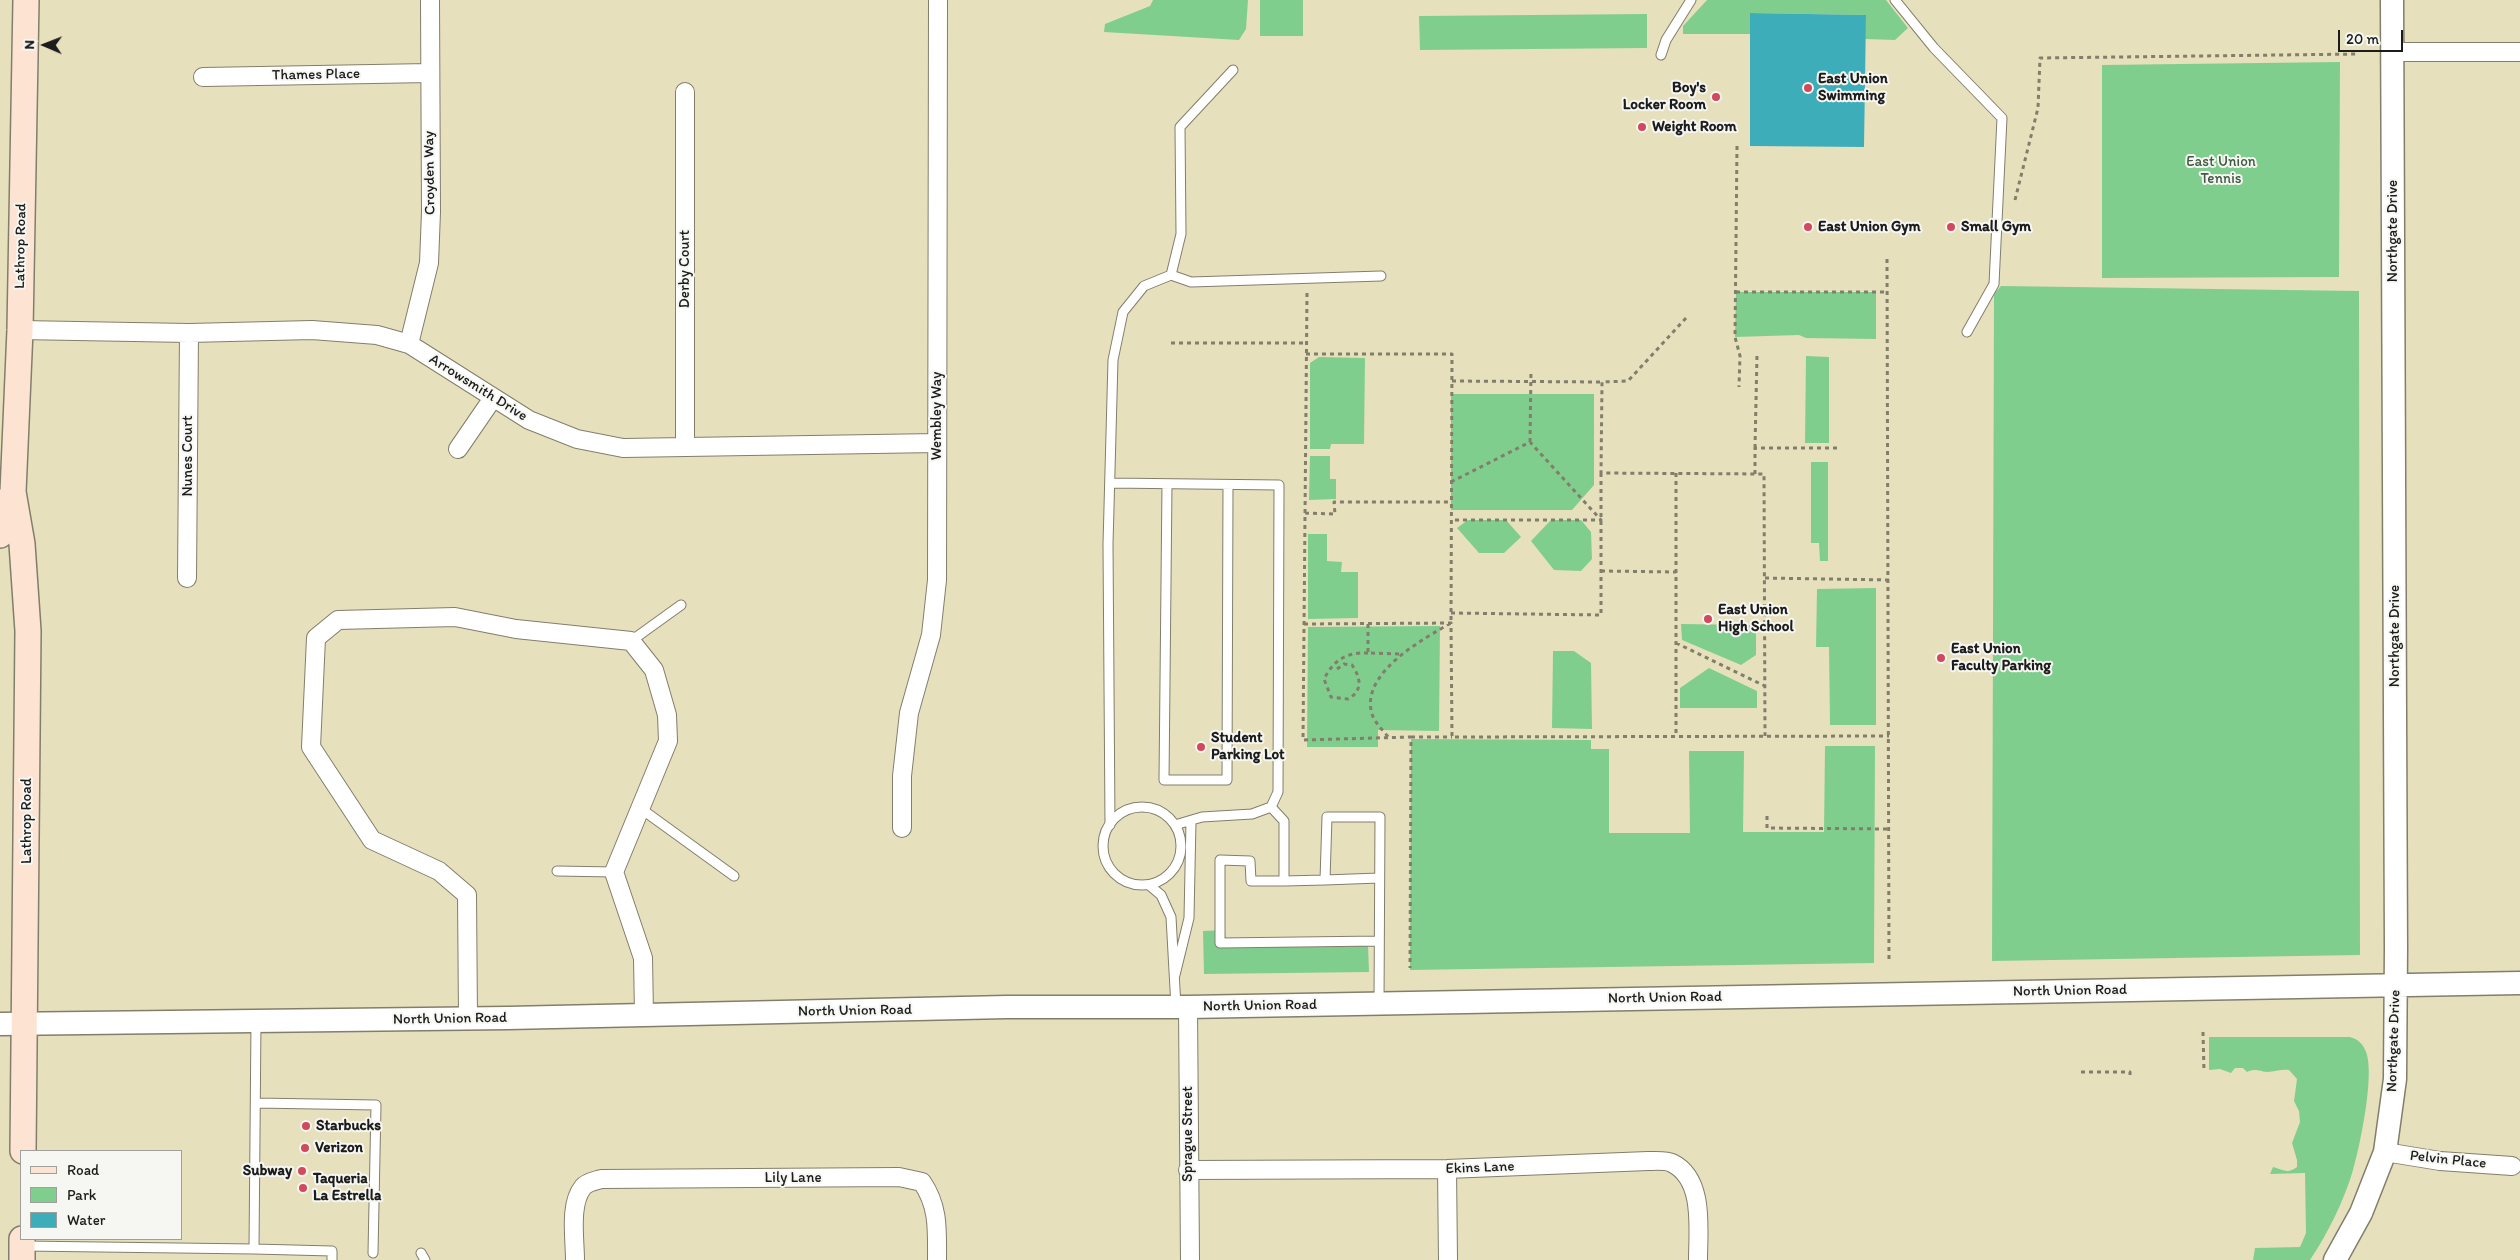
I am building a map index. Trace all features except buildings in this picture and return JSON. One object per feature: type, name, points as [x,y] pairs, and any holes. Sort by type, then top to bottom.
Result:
[{"type":"main road","name":"Lathrop Road","points":[[0,535],[6,492],[20,330],[26,0]]},
{"type":"main road","name":"Lathrop Road","points":[[6,492],[22,544],[28,631],[23,1150]]},
{"type":"street","name":"Croyden Way","points":[[408,344],[429,262],[431,212],[428,73],[430,0]]},
{"type":"street","name":"Wembley Way","points":[[902,828],[902,776],[909,713],[931,635],[937,580],[938,0]]},
{"type":"street","name":"Northgate Drive","points":[[2335,1260],[2361,1213],[2384,1152],[2395,1080],[2392,0]]},
{"type":"street","points":[[2392,52],[2520,52]]},
{"type":"street","name":"Thames Place","points":[[203,77],[428,73]]},
{"type":"street","name":"Derby Court","points":[[685,92],[685,446]]},
{"type":"street","name":"Arrowsmith Drive","points":[[20,330],[189,333],[312,330],[377,335],[408,344],[529,420],[577,439],[623,448],[936,443]]},
{"type":"street","name":"Nunes Court","points":[[187,578],[189,333]]},
{"type":"street","points":[[458,450],[493,398]]},
{"type":"street","points":[[468,1018],[467,895],[439,871],[372,840],[310,747],[316,638],[338,620],[455,617],[516,629],[631,642],[654,670],[667,715],[668,741],[614,872],[643,958],[644,1015]]},
{"type":"street","name":"North Union Road","points":[[0,1024],[468,1018],[997,1008],[1379,1004],[2520,983]]},
{"type":"street","name":"Sprague Street","points":[[1182,1007],[1190,1260]]},
{"type":"street","name":"Pelvin Place","points":[[2384,1152],[2440,1161],[2512,1166]]},
{"type":"street","name":"Ekins Lane","points":[[1188,1170],[1447,1169],[1648,1161],[1671,1162],[1684,1173],[1693,1186],[1698,1215],[1698,1257]]},
{"type":"street","points":[[1447,1169],[1448,1260]]},
{"type":"street","name":"Lily Lane","points":[[575,1260],[576,1204],[583,1186],[601,1179],[899,1177],[922,1182],[932,1196],[937,1220],[937,1260]]},
{"type":"lane","points":[[1662,56],[1666,40],[1691,0]]},
{"type":"lane","points":[[1895,0],[1934,48],[2002,118],[1994,284],[1967,332]]},
{"type":"lane","points":[[1171,275],[1181,234],[1180,127],[1233,70]]},
{"type":"lane","points":[[1110,825],[1108,544],[1113,360],[1123,312],[1144,286],[1171,275],[1191,282],[1381,276]]},
{"type":"lane","points":[[1110,483],[1279,485],[1278,792],[1271,807],[1252,814],[1202,817],[1175,825]]},
{"type":"lane","points":[[1167,484],[1164,780],[1227,780],[1228,485]]},
{"type":"lane","points":[[631,642],[681,605]]},
{"type":"lane","points":[[1148,886],[1161,881],[1171,873],[1178,862],[1182,850],[1180,837],[1175,825],[1166,815],[1155,809],[1142,807],[1124,812],[1110,825],[1104,837],[1103,850],[1106,862],[1113,873],[1129,883],[1148,886],[1162,895],[1171,917],[1175,975],[1182,1007]]},
{"type":"lane","points":[[1271,807],[1284,821],[1284,882]]},
{"type":"lane","points":[[640,808],[734,876]]},
{"type":"lane","points":[[1325,880],[1327,817],[1380,817],[1379,1004]]},
{"type":"lane","points":[[1175,975],[1190,918],[1191,821]]},
{"type":"lane","points":[[1379,878],[1251,882],[1250,861],[1220,860],[1220,943],[1379,941]]},
{"type":"lane","points":[[556,871],[614,872]]},
{"type":"lane","points":[[254,1249],[256,1020]]},
{"type":"lane","points":[[256,1103],[376,1105],[373,1253]]},
{"type":"lane","points":[[22,1248],[332,1251],[332,1260]]},
{"type":"path","points":[[2013,210],[2038,108],[2040,58],[2358,54]]},
{"type":"path","points":[[1737,146],[1735,337],[1740,356],[1739,387]]},
{"type":"path","points":[[1888,258],[1890,580],[1889,963]]},
{"type":"path","points":[[1307,290],[1303,740],[1411,737],[1889,736]]},
{"type":"path","points":[[1736,292],[1888,292]]},
{"type":"path","points":[[1452,380],[1628,381],[1686,318]]},
{"type":"path","points":[[1172,343],[1306,343]]},
{"type":"path","points":[[1306,354],[1452,354],[1452,737]]},
{"type":"path","points":[[1755,474],[1757,355]]},
{"type":"path","points":[[1531,370],[1530,442],[1601,520]]},
{"type":"path","points":[[1451,613],[1602,615],[1602,382]]},
{"type":"path","points":[[1451,482],[1530,442]]},
{"type":"path","points":[[1755,448],[1838,448]]},
{"type":"path","points":[[1601,473],[1764,474],[1765,736]]},
{"type":"path","points":[[1676,473],[1676,736]]},
{"type":"path","points":[[1305,513],[1335,514],[1334,502],[1451,502]]},
{"type":"path","points":[[1451,520],[1601,520]]},
{"type":"path","points":[[1601,571],[1676,572]]},
{"type":"path","points":[[1765,578],[1890,580]]},
{"type":"path","points":[[1304,624],[1451,624]]},
{"type":"path","points":[[1368,624],[1368,653]]},
{"type":"path","points":[[1390,739],[1376,723],[1371,710],[1371,696],[1375,685],[1402,654],[1451,624]]},
{"type":"path","points":[[1676,643],[1765,686]]},
{"type":"path","points":[[1338,669],[1344,664],[1352,665],[1360,680],[1358,690],[1348,699],[1331,697],[1324,679],[1337,660],[1356,652],[1402,654]]},
{"type":"path","points":[[1410,968],[1411,737]]},
{"type":"path","points":[[1767,816],[1767,828],[1889,829]]},
{"type":"path","points":[[2203,1032],[2204,1071]]},
{"type":"path","points":[[2081,1072],[2130,1072],[2130,1076]]},
{"type":"green space","points":[[1153,0],[1248,0],[1246,29],[1239,40],[1104,32],[1105,24],[1150,6]]},
{"type":"green space","points":[[1260,0],[1303,0],[1303,36],[1260,36]]},
{"type":"green space","points":[[1707,0],[1886,0],[1908,28],[1895,40],[1865,39],[1866,15],[1750,13],[1750,34],[1683,34],[1683,26]]},
{"type":"green space","points":[[1647,14],[1647,48],[1420,50],[1419,16]]},
{"type":"green space","name":"East Union Tennis","points":[[2340,62],[2339,277],[2102,278],[2102,65]]},
{"type":"green space","points":[[2001,286],[2359,291],[2360,955],[1992,961],[1994,294]]},
{"type":"green space","points":[[1736,292],[1876,292],[1876,339],[1806,338],[1799,335],[1735,337]]},
{"type":"green space","points":[[1806,356],[1829,357],[1829,443],[1805,443]]},
{"type":"green space","points":[[1319,357],[1365,358],[1364,444],[1331,444],[1330,449],[1310,449],[1310,363]]},
{"type":"green space","points":[[1451,394],[1594,394],[1594,485],[1572,510],[1451,510]]},
{"type":"green space","points":[[1310,456],[1330,456],[1330,479],[1336,479],[1336,499],[1309,500]]},
{"type":"green space","points":[[1811,462],[1828,462],[1828,561],[1820,561],[1819,543],[1811,543]]},
{"type":"green space","points":[[1468,520],[1506,520],[1521,537],[1504,553],[1479,553],[1457,528]]},
{"type":"green space","points":[[1551,520],[1581,520],[1591,532],[1592,559],[1581,571],[1554,570],[1531,541]]},
{"type":"green space","points":[[1308,534],[1327,534],[1327,561],[1342,562],[1341,572],[1358,572],[1358,618],[1308,619]]},
{"type":"green space","points":[[1876,588],[1876,725],[1830,725],[1829,647],[1816,647],[1817,589]]},
{"type":"green space","points":[[1681,624],[1756,625],[1756,655],[1741,665],[1682,640]]},
{"type":"green space","points":[[1440,626],[1439,731],[1378,730],[1378,747],[1307,747],[1308,627]]},
{"type":"green space","points":[[1553,651],[1574,651],[1591,663],[1592,729],[1552,728]]},
{"type":"green space","points":[[1709,668],[1757,691],[1757,708],[1680,708],[1680,688]]},
{"type":"green space","points":[[1411,739],[1591,740],[1591,749],[1609,749],[1609,833],[1690,833],[1689,751],[1744,751],[1743,832],[1824,832],[1825,746],[1875,746],[1874,963],[1410,970]]},
{"type":"green space","points":[[1225,930],[1226,947],[1368,945],[1369,972],[1204,974],[1203,931]]},
{"type":"green space","points":[[2209,1037],[2350,1037],[2362,1044],[2365,1049],[2369,1076],[2368,1093],[2356,1159],[2340,1205],[2310,1260],[2253,1260],[2255,1248],[2300,1247],[2306,1233],[2305,1173],[2270,1174],[2273,1167],[2288,1171],[2297,1167],[2292,1143],[2300,1122],[2299,1111],[2294,1101],[2297,1079],[2289,1070],[2267,1072],[2255,1070],[2247,1072],[2243,1068],[2235,1068],[2231,1073],[2220,1069],[2209,1070]]},
{"type":"water","name":"East Union Swimming","points":[[1750,13],[1866,15],[1864,147],[1750,146]]},
{"type":"place","name":"East Union Swimming","points":[[1808,88]]},
{"type":"place","name":"Boy's Locker Room","points":[[1716,97]]},
{"type":"place","name":"Weight Room","points":[[1642,127]]},
{"type":"place","name":"East Union Gym","points":[[1808,227]]},
{"type":"place","name":"Small Gym","points":[[1951,227]]},
{"type":"place","name":"East Union High School","points":[[1708,619]]},
{"type":"place","name":"East Union Faculty Parking","points":[[1941,658]]},
{"type":"place","name":"Student Parking Lot","points":[[1201,747]]},
{"type":"place","name":"Starbucks","points":[[306,1126]]},
{"type":"place","name":"Verizon","points":[[305,1148]]},
{"type":"place","name":"Subway","points":[[302,1171]]},
{"type":"place","name":"Taqueria La Estrella","points":[[303,1188]]}]
